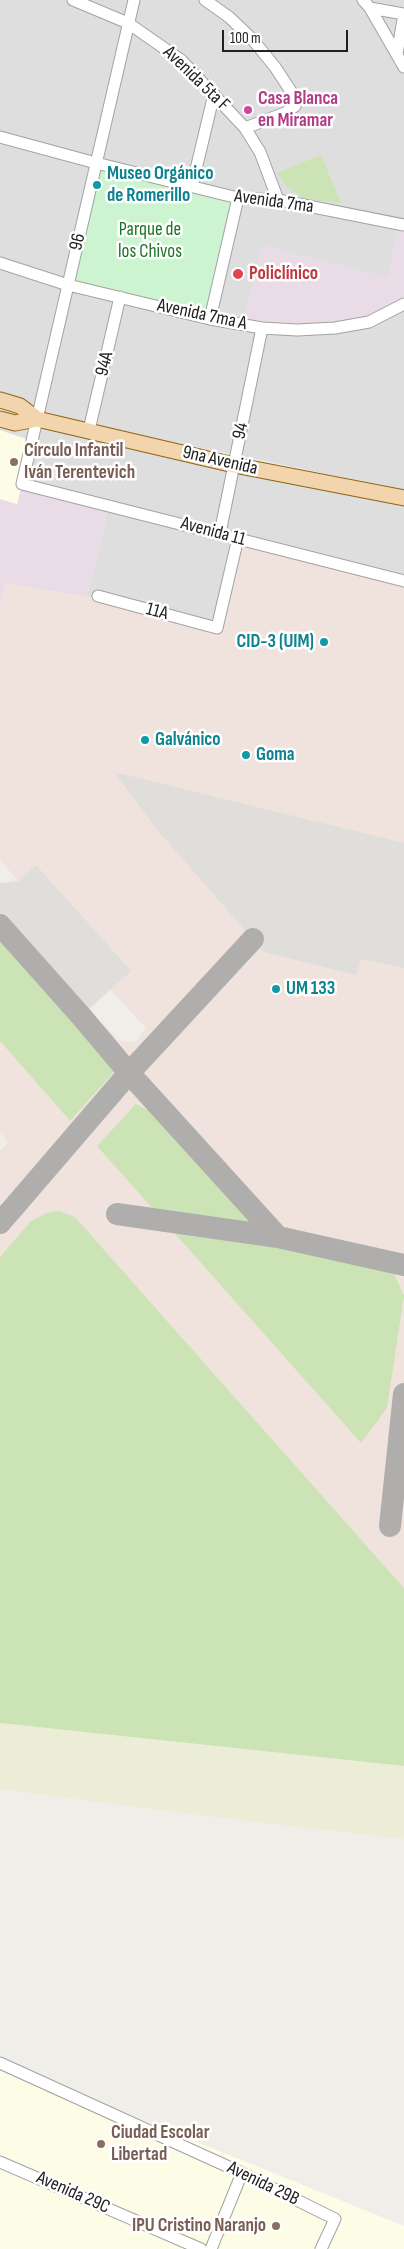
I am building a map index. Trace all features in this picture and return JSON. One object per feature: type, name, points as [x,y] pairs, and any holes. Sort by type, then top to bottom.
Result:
[{"type":"main road","points":[[0,400],[20,406],[37,419]]},
{"type":"main road","points":[[0,418],[15,423],[37,419]]},
{"type":"main road","name":"9na Avenida","points":[[37,419],[234,465],[404,498]]},
{"type":"street","name":"Avenida 5ta F","points":[[73,0],[128,23],[181,60],[245,128],[260,152],[278,200]]},
{"type":"street","name":"96","points":[[22,484],[134,0]]},
{"type":"street","points":[[205,0],[229,17],[253,40],[296,99],[295,106],[285,113],[245,128]]},
{"type":"street","points":[[367,4],[404,14],[397,54]]},
{"type":"street","points":[[367,4],[404,67]]},
{"type":"street","points":[[192,186],[214,94]]},
{"type":"street","name":"Avenida 7ma","points":[[0,137],[238,198],[278,200],[404,225]]},
{"type":"street","points":[[210,319],[238,198]]},
{"type":"street","name":"Avenida 7ma A","points":[[0,263],[68,285],[210,319],[262,328],[296,330],[335,328],[369,322],[404,304]]},
{"type":"street","name":"94A","points":[[89,430],[120,297]]},
{"type":"street","name":"94","points":[[220,533],[262,328]]},
{"type":"street","name":"Avenida 11","points":[[22,484],[404,581]]},
{"type":"street","name":"11A","points":[[98,596],[217,628],[238,538]]},
{"type":"street","name":"Avenida 29B","points":[[0,2063],[242,2173],[335,2219],[321,2249]]},
{"type":"street","name":"Avenida 29C","points":[[0,2162],[201,2249]]},
{"type":"street","points":[[211,2249],[242,2173]]},
{"type":"shaded area","points":[[0,0],[404,0],[404,225],[399,224],[388,278],[262,246],[404,304],[404,490],[43,415],[0,393]]},
{"type":"shaded area","points":[[399,224],[404,225],[404,304],[335,328],[243,323],[262,246],[388,278]]},
{"type":"shaded area","points":[[0,419],[37,419],[404,498],[404,581],[217,628],[98,596],[87,597],[109,505],[23,484],[0,499]]},
{"type":"shaded area","name":"Círculo Infantil Iván Terentevich","points":[[0,430],[32,441],[17,504],[0,499]]},
{"type":"shaded area","points":[[22,484],[109,505],[87,597],[6,584],[0,602],[0,499],[17,504]]},
{"type":"shaded area","points":[[238,538],[404,581],[404,1588],[75,1217],[60,1211],[46,1213],[31,1222],[0,1257],[0,1151],[8,1142],[0,1133],[0,1041],[70,1121],[0,937],[0,883],[18,881],[0,860],[0,602],[6,584],[87,597],[98,596],[216,628]],"holes":[[[110,990],[146,1028],[136,1042],[120,1041],[88,1010]]]},
{"type":"shaded area","points":[[114,772],[404,843],[404,968],[361,959],[356,975],[264,952],[159,832]]},
{"type":"shaded area","points":[[36,865],[131,971],[81,1016],[0,925],[0,883],[18,881]]},
{"type":"shaded area","points":[[0,1723],[404,1766],[404,1839],[197,1815],[0,1789]]},
{"type":"shaded area","name":"Ciudad Escolar Libertad","points":[[0,2062],[404,2226],[404,2249],[0,2249]]},
{"type":"green space","points":[[321,155],[341,203],[305,199],[286,186],[277,173]]},
{"type":"green space","name":"Parque de los Chivos","points":[[96,163],[238,198],[210,319],[68,285]]},
{"type":"green space","points":[[0,935],[116,1070],[70,1121],[0,1041]]},
{"type":"green space","points":[[136,1104],[161,1117],[284,1249],[384,1267],[394,1274],[404,1296],[387,1408],[361,1443],[97,1146]]},
{"type":"green space","points":[[60,1211],[75,1217],[404,1588],[404,1766],[0,1723],[0,1257],[31,1221],[46,1213]]},
{"type":"taxiway","points":[[0,925],[129,1073],[278,1237]]},
{"type":"taxiway","points":[[0,1223],[129,1073],[253,939]]},
{"type":"taxiway","points":[[117,1214],[278,1237],[404,1265]]},
{"type":"taxiway","points":[[390,1526],[404,1394]]},
{"type":"place","name":"Casa Blanca en Miramar","points":[[248,110]]},
{"type":"place","name":"Museo Orgánico de Romerillo","points":[[97,185]]},
{"type":"place","name":"Policlínico","points":[[238,274]]},
{"type":"place","name":"Círculo Infantil Iván Terentevich","points":[[14,462]]},
{"type":"place","name":"CID-3 (UIM)","points":[[324,642]]},
{"type":"place","name":"Galvánico","points":[[145,740]]},
{"type":"place","name":"Goma","points":[[246,755]]},
{"type":"place","name":"UM 133","points":[[276,989]]},
{"type":"place","name":"Ciudad Escolar Libertad","points":[[101,2144]]},
{"type":"place","name":"IPU Cristino Naranjo","points":[[276,2226]]}]
